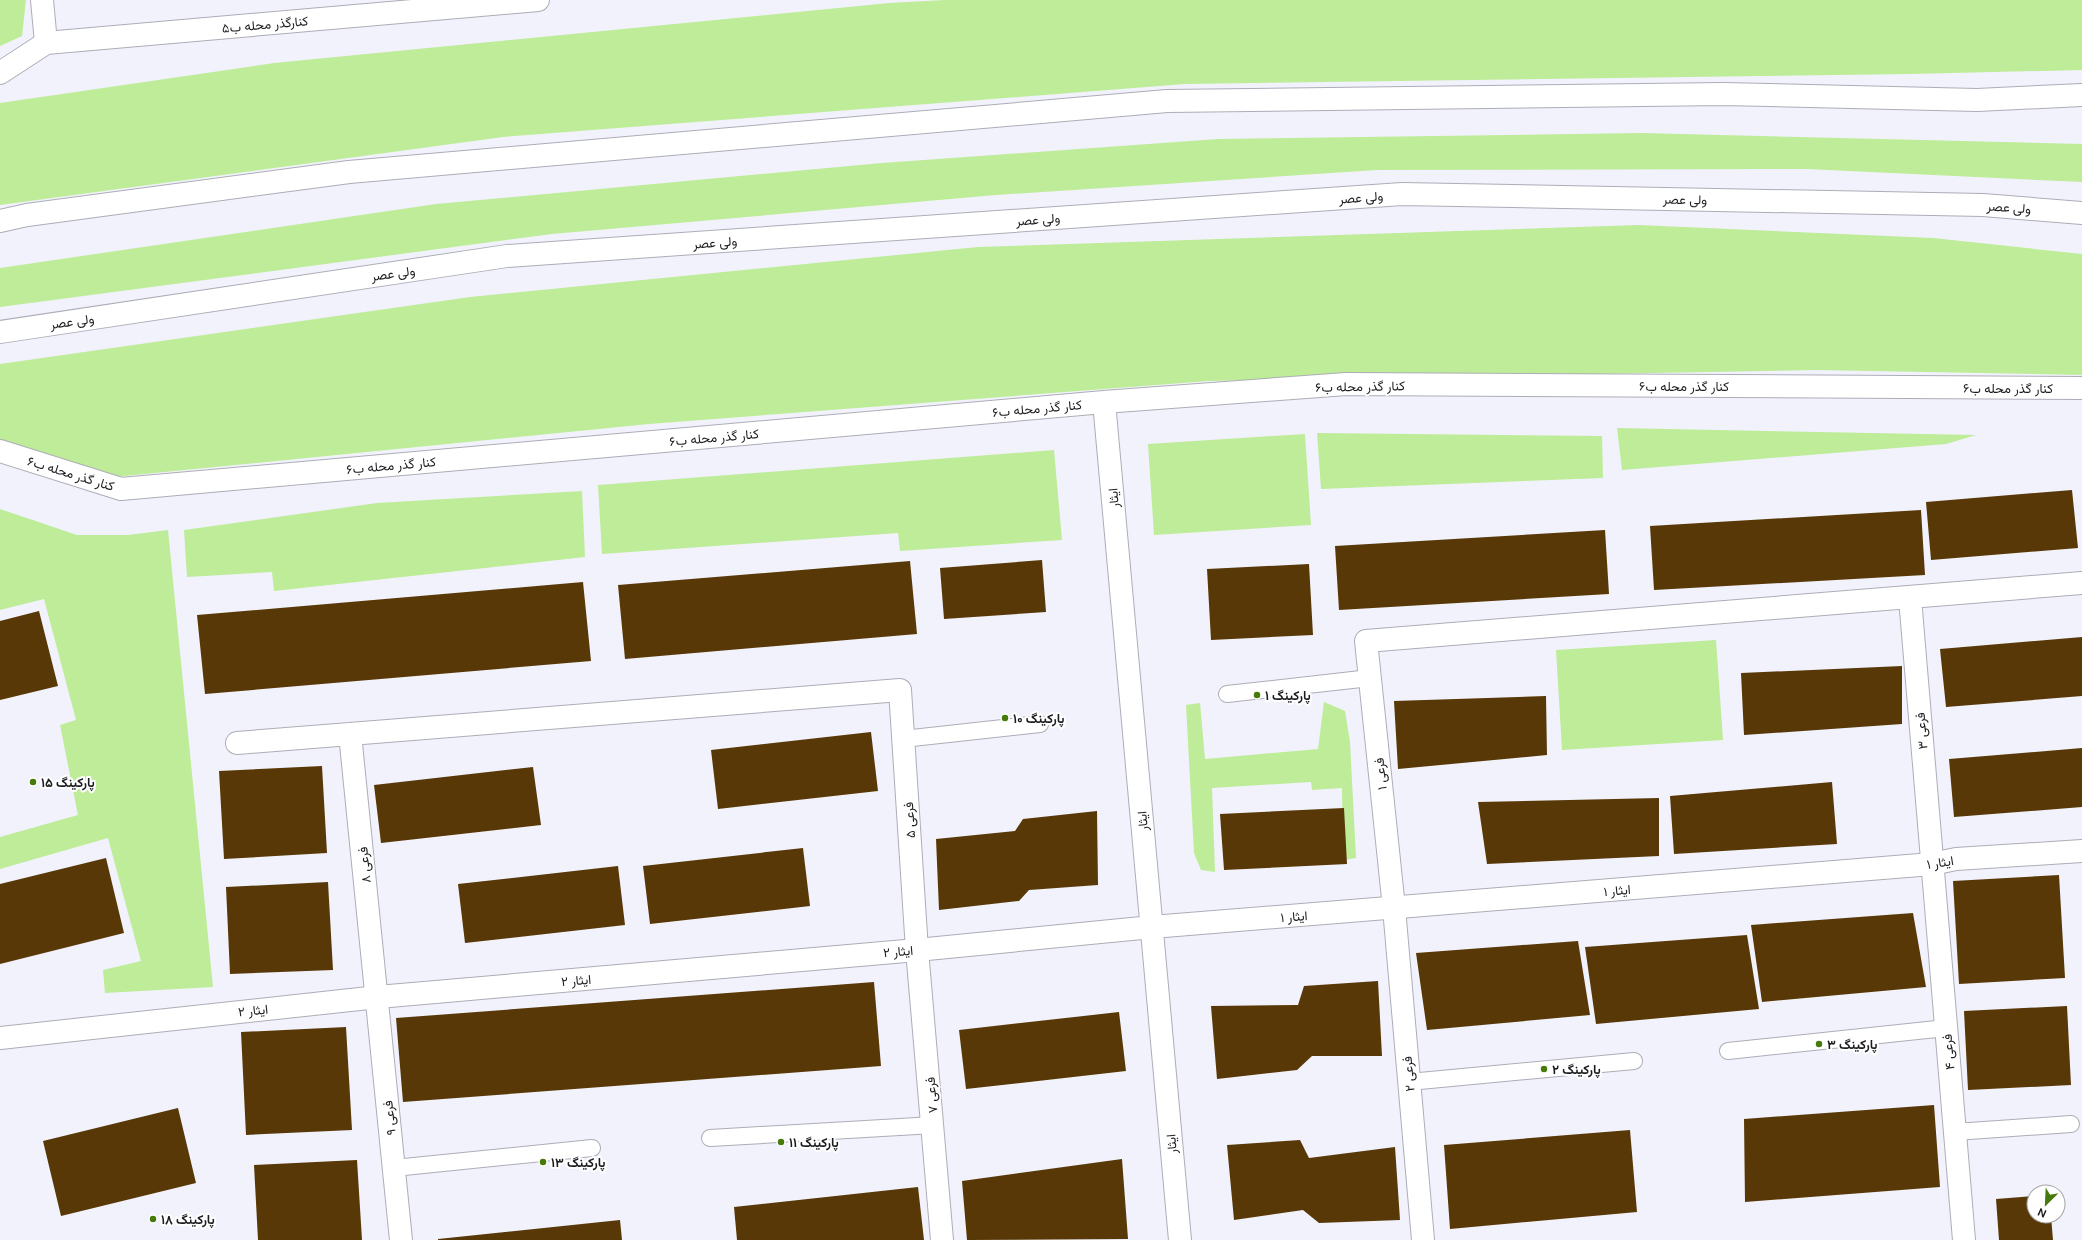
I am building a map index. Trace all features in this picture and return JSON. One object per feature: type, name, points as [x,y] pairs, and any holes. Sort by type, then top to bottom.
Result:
[{"type":"street","points":[[42,0],[46,43]]},
{"type":"street","name":"کنارگذر محله ب۵","points":[[0,73],[46,43],[538,0]]},
{"type":"street","points":[[0,221],[27,215],[349,172],[1167,101],[1723,94],[1977,100],[2082,96]]},
{"type":"street","name":"ولی عصر","points":[[0,332],[507,256],[1402,194],[1983,205],[2082,213]]},
{"type":"street","name":"کنار گذر محله ب۶","points":[[0,452],[121,489],[1104,402],[1346,384],[2082,388]]},
{"type":"street","name":"ایثار","points":[[1104,402],[1180,1240]]},
{"type":"street","points":[[1910,598],[2082,583]]},
{"type":"street","name":"فرعی ۱","points":[[1394,908],[1366,641],[1910,598]]},
{"type":"street","name":"فرعی ۳","points":[[1910,598],[1932,864]]},
{"type":"street","name":"فرعی ۵","points":[[350,734],[900,690],[917,950]]},
{"type":"street","points":[[237,743],[350,734]]},
{"type":"street","name":"فرعی ۸","points":[[350,734],[378,997]]},
{"type":"street","name":"ایثار ۱","points":[[1152,926],[1394,908],[1932,864],[1956,859],[2082,851]]},
{"type":"street","name":"فرعی ۴","points":[[1932,864],[1964,1240]]},
{"type":"street","name":"فرعی ۲","points":[[1394,908],[1423,1240]]},
{"type":"street","name":"ایثار ۲","points":[[0,1038],[378,997],[917,950],[1152,926]]},
{"type":"street","name":"فرعی ۷","points":[[917,950],[934,1125],[942,1240]]},
{"type":"street","name":"فرعی ۹","points":[[378,997],[401,1240]]},
{"type":"lane","points":[[1227,694],[1370,678]]},
{"type":"lane","points":[[903,739],[1040,724]]},
{"type":"lane","points":[[1728,1051],[1946,1028]]},
{"type":"lane","points":[[1409,1082],[1634,1061]]},
{"type":"lane","points":[[1955,1132],[2071,1124]]},
{"type":"lane","points":[[710,1138],[934,1125]]},
{"type":"lane","points":[[394,1168],[592,1148]]},
{"type":"green space","points":[[0,0],[26,0],[22,36],[0,46]]},
{"type":"green space","points":[[945,0],[2082,0],[2082,70],[1910,74],[1185,84],[503,137],[0,205],[0,103],[274,63],[889,3]]},
{"type":"green space","points":[[1642,133],[2082,144],[2082,182],[1807,169],[1377,170],[996,195],[552,234],[0,307],[0,268],[436,204],[882,163],[1218,139]]},
{"type":"green space","points":[[1639,225],[1933,238],[2082,254],[2082,375],[1816,370],[1209,381],[649,424],[114,477],[0,440],[0,364],[470,297],[978,247]]},
{"type":"green space","points":[[1617,428],[1976,435],[1946,444],[1622,470]]},
{"type":"green space","points":[[1317,433],[1602,436],[1603,478],[1321,489]]},
{"type":"green space","points":[[1305,434],[1311,525],[1154,535],[1148,444]]},
{"type":"green space","points":[[1054,450],[1062,540],[900,551],[898,533],[602,554],[598,485]]},
{"type":"green space","points":[[582,491],[585,557],[274,591],[272,572],[187,577],[184,530],[377,503]]},
{"type":"green space","points":[[0,509],[77,535],[128,535],[168,530],[213,987],[105,993],[103,970],[141,961],[108,838],[0,869],[0,837],[78,815],[60,725],[76,720],[44,599],[0,610]]},
{"type":"green space","points":[[1716,640],[1723,740],[1562,750],[1556,650]]},
{"type":"green space","points":[[1324,702],[1345,711],[1350,742],[1356,858],[1343,860],[1342,788],[1312,790],[1311,782],[1212,788],[1215,872],[1201,870],[1194,853],[1186,705],[1200,703],[1205,759],[1318,749]]},
{"type":"building","points":[[2072,490],[2078,548],[1931,560],[1926,502]]},
{"type":"building","points":[[1921,510],[1925,575],[1654,590],[1650,526]]},
{"type":"building","points":[[1605,530],[1609,594],[1339,610],[1335,546]]},
{"type":"building","points":[[1042,560],[1046,612],[944,619],[940,568]]},
{"type":"building","points":[[910,561],[917,634],[625,659],[618,585]]},
{"type":"building","points":[[1309,564],[1313,635],[1211,640],[1207,569]]},
{"type":"building","points":[[583,582],[591,661],[205,694],[197,615]]},
{"type":"building","points":[[39,611],[58,686],[0,700],[0,621]]},
{"type":"building","points":[[2082,637],[2082,696],[1946,707],[1940,649]]},
{"type":"building","points":[[1902,666],[1902,724],[1744,735],[1741,673]]},
{"type":"building","points":[[1546,696],[1547,755],[1398,769],[1394,701]]},
{"type":"building","points":[[871,732],[878,791],[718,809],[711,750]]},
{"type":"building","points":[[2082,748],[2082,807],[1954,817],[1949,759]]},
{"type":"building","points":[[322,766],[327,853],[224,859],[219,771]]},
{"type":"building","points":[[533,767],[541,825],[381,843],[374,785]]},
{"type":"building","points":[[1832,782],[1837,844],[1674,854],[1670,796]]},
{"type":"building","points":[[1659,798],[1659,856],[1487,864],[1478,802]]},
{"type":"building","points":[[1344,808],[1347,864],[1224,870],[1220,814]]},
{"type":"building","points":[[1097,811],[1098,885],[1029,890],[1019,901],[939,910],[936,839],[1015,831],[1023,819]]},
{"type":"building","points":[[803,848],[810,906],[650,924],[643,866]]},
{"type":"building","points":[[106,858],[124,933],[0,964],[0,884]]},
{"type":"building","points":[[618,866],[625,925],[465,943],[458,884]]},
{"type":"building","points":[[2059,875],[2065,978],[1959,984],[1953,881]]},
{"type":"building","points":[[328,882],[333,970],[230,974],[226,887]]},
{"type":"building","points":[[1913,913],[1926,987],[1762,1002],[1751,925]]},
{"type":"building","points":[[1747,935],[1759,1009],[1596,1024],[1585,947]]},
{"type":"building","points":[[1578,941],[1590,1015],[1427,1030],[1416,953]]},
{"type":"building","points":[[1378,981],[1382,1056],[1312,1056],[1297,1070],[1217,1079],[1211,1006],[1298,1005],[1304,986]]},
{"type":"building","points":[[874,982],[881,1066],[403,1102],[396,1018]]},
{"type":"building","points":[[2067,1006],[2071,1085],[1968,1090],[1964,1011]]},
{"type":"building","points":[[1119,1012],[1126,1071],[966,1089],[959,1030]]},
{"type":"building","points":[[346,1027],[352,1130],[246,1135],[241,1032]]},
{"type":"building","points":[[1934,1105],[1940,1187],[1745,1202],[1744,1119]]},
{"type":"building","points":[[178,1108],[196,1183],[61,1216],[43,1141]]},
{"type":"building","points":[[1630,1130],[1637,1212],[1450,1229],[1444,1145]]},
{"type":"building","points":[[1300,1140],[1309,1158],[1395,1147],[1400,1220],[1319,1223],[1303,1210],[1234,1220],[1227,1145]]},
{"type":"building","points":[[1122,1159],[1128,1239],[967,1240],[962,1181]]},
{"type":"building","points":[[357,1160],[362,1240],[258,1240],[254,1165]]},
{"type":"building","points":[[918,1187],[924,1240],[737,1240],[734,1207]]},
{"type":"building","points":[[2026,1197],[2026,1224],[2052,1224],[2053,1240],[1999,1240],[1996,1199]]},
{"type":"building","points":[[620,1220],[622,1240],[438,1240],[438,1239]]},
{"type":"place","name":"پارکینگ ۱","points":[[1257,695]]},
{"type":"place","name":"پارکینگ ۱۰","points":[[1005,718]]},
{"type":"place","name":"پارکینگ ۱۵","points":[[33,782]]},
{"type":"place","name":"پارکینگ ۳","points":[[1819,1044]]},
{"type":"place","name":"پارکینگ ۲","points":[[1544,1069]]},
{"type":"place","name":"پارکینگ ۱۱","points":[[781,1142]]},
{"type":"place","name":"پارکینگ ۱۳","points":[[543,1162]]},
{"type":"place","name":"پارکینگ ۱۸","points":[[153,1219]]}]
